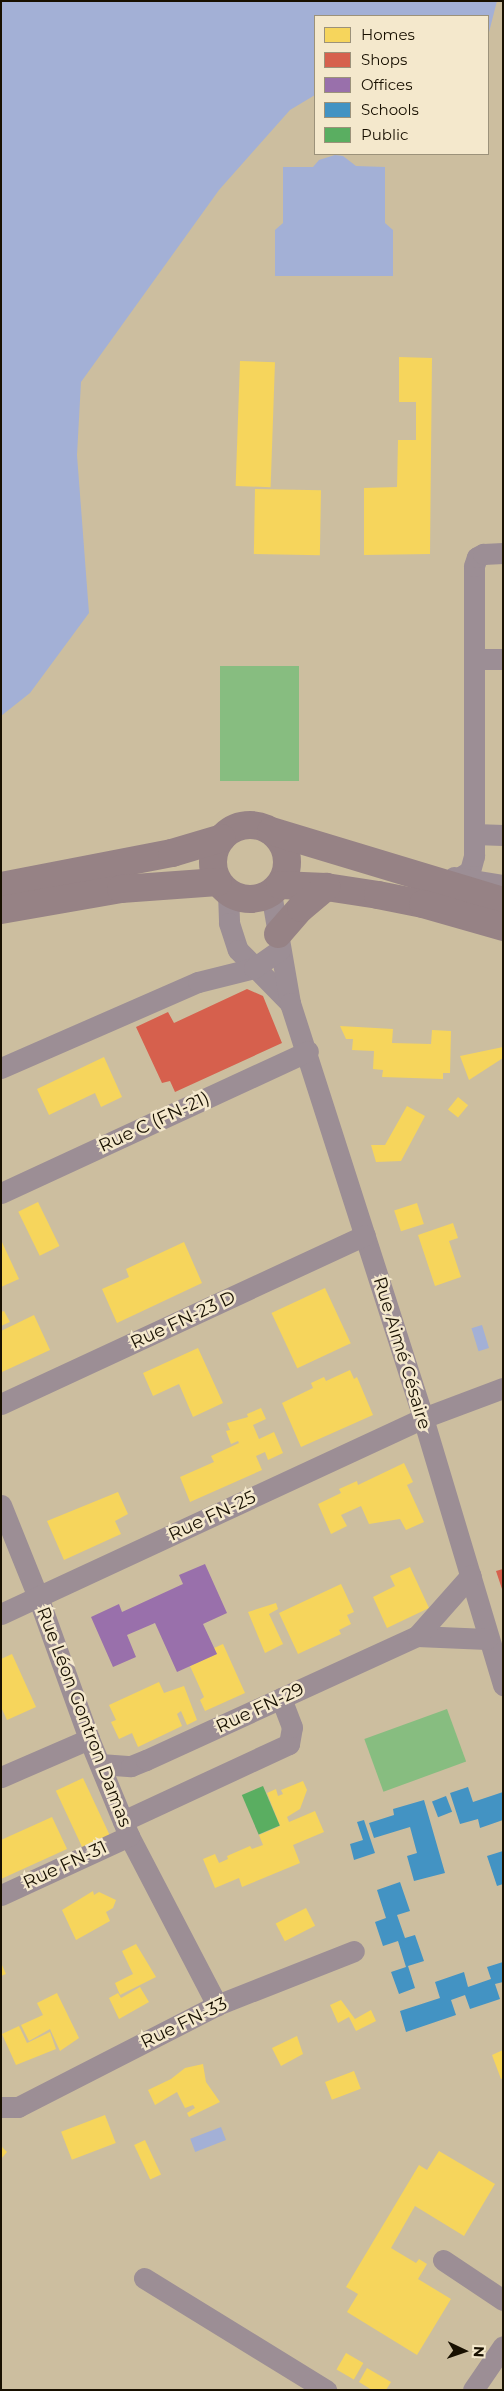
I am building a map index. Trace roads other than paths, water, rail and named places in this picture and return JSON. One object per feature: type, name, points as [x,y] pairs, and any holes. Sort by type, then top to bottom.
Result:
[{"type":"highway","points":[[1,886],[172,853],[222,838],[240,826],[250,825],[449,878],[503,901]]},
{"type":"highway","points":[[271,831],[280,839],[287,862],[275,889]]},
{"type":"highway","points":[[222,838],[213,859],[223,887]]},
{"type":"highway","points":[[1,910],[112,890],[223,887],[249,900],[275,889],[326,887],[422,904],[503,927]]},
{"type":"highway","points":[[279,942],[301,908],[326,887]]},
{"type":"street","points":[[449,878],[473,864],[476,659],[474,566],[477,557],[483,554],[503,553]]},
{"type":"street","points":[[476,659],[503,658]]},
{"type":"street","points":[[474,834],[503,835]]},
{"type":"street","points":[[449,878],[503,885]]},
{"type":"street","points":[[223,887],[232,935],[238,950],[294,1012]]},
{"type":"street","name":"Rue Aimé Césaire","points":[[275,889],[279,942],[294,1012],[308,1051],[423,1418],[503,1685]]},
{"type":"street","points":[[1,1068],[198,982],[254,968],[279,942]]},
{"type":"street","name":"Rue C (FN-21)","points":[[1,1193],[308,1051]]},
{"type":"street","name":"Rue FN-23 D","points":[[1,1404],[365,1236]]},
{"type":"street","name":"Rue FN-25","points":[[1,1614],[423,1418],[503,1388]]},
{"type":"street","name":"Rue Léon Gontron Damas","points":[[1,1504],[38,1597],[89,1739],[126,1828],[216,2005]]},
{"type":"street","points":[[417,1636],[470,1575]]},
{"type":"street","points":[[417,1636],[488,1639]]},
{"type":"street","name":"Rue FN-29","points":[[100,1764],[131,1766],[417,1636]]},
{"type":"street","name":"Rue FN-31","points":[[1,1895],[290,1744],[292,1726],[281,1698]]},
{"type":"street","points":[[1,1777],[89,1739]]},
{"type":"street","name":"Rue FN-33","points":[[10,2107],[216,2005],[354,1951]]},
{"type":"street","points":[[443,2260],[503,2300]]},
{"type":"street","points":[[144,2278],[326,2390]]},
{"type":"street","points":[[473,2390],[503,2346]]},
{"type":"water","points":[[1,1],[497,1],[489,32],[489,15],[314,15],[314,96],[290,110],[219,190],[81,382],[77,455],[89,613],[30,693],[1,716]]},
{"type":"water","points":[[335,155],[343,156],[356,166],[385,167],[385,223],[393,230],[393,276],[275,276],[275,230],[283,223],[283,167],[313,167],[319,160]]},
{"type":"water","points":[[482,1325],[489,1348],[478,1351],[471,1328]]},
{"type":"water","points":[[221,2127],[226,2140],[195,2152],[190,2139]]}]
